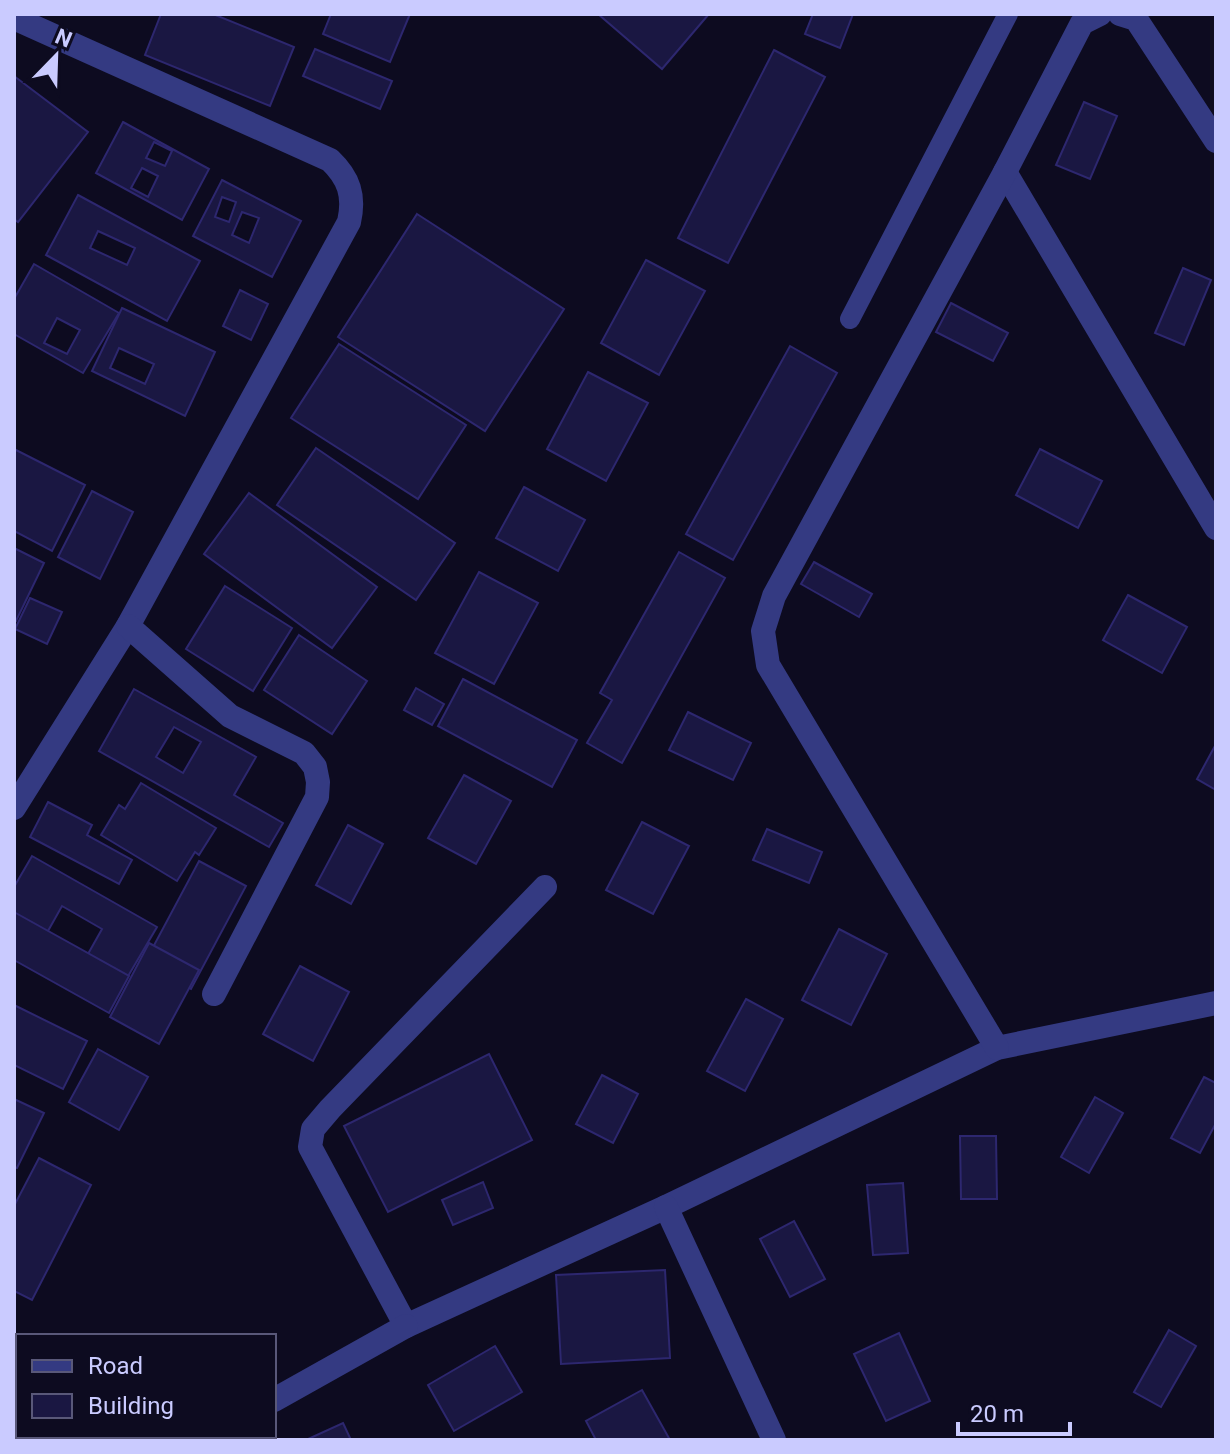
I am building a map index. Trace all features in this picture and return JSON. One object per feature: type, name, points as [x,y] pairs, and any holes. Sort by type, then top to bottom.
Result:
[{"type":"street","points":[[997,1048],[768,665],[763,631],[774,596],[1005,172],[1082,23],[1100,14]]},
{"type":"street","points":[[1120,14],[1136,19],[1216,141]]},
{"type":"street","points":[[14,18],[330,160],[344,173],[353,206],[349,222],[128,626],[14,808]]},
{"type":"street","points":[[1005,172],[1216,528]]},
{"type":"street","points":[[128,626],[230,716],[304,753],[315,767],[317,797],[214,994]]},
{"type":"street","points":[[406,1326],[310,1147],[313,1129],[545,887]]},
{"type":"street","points":[[276,1399],[406,1326],[666,1207],[997,1048],[1216,1003]]},
{"type":"street","points":[[666,1207],[774,1440]]},
{"type":"lane","points":[[850,319],[1008,14]]},
{"type":"building","points":[[161,14],[213,14],[294,47],[270,106],[145,55]]},
{"type":"building","points":[[331,14],[410,14],[390,62],[323,34]]},
{"type":"building","points":[[598,14],[709,14],[662,69]]},
{"type":"building","points":[[813,14],[853,14],[840,48],[805,34]]},
{"type":"building","points":[[315,49],[392,81],[380,109],[303,76]]},
{"type":"building","points":[[774,50],[825,77],[728,263],[678,238]]},
{"type":"building","points":[[14,76],[88,132],[18,222],[14,219]]},
{"type":"building","points":[[1084,102],[1117,116],[1090,179],[1056,165]]},
{"type":"building","points":[[123,122],[209,169],[182,220],[96,173]],"holes":[[[154,142],[172,151],[165,166],[146,158]],[[142,168],[158,176],[148,197],[131,188]]]},
{"type":"building","points":[[222,180],[301,221],[272,277],[193,236]],"holes":[[[222,197],[236,202],[229,222],[215,217]],[[242,212],[259,218],[249,243],[232,235]]]},
{"type":"building","points":[[78,195],[200,261],[167,321],[46,255]],"holes":[[[98,231],[135,248],[127,265],[90,248]]]},
{"type":"building","points":[[417,214],[564,309],[485,431],[338,337]]},
{"type":"building","points":[[646,260],[705,291],[659,375],[601,343]]},
{"type":"building","points":[[34,264],[119,313],[83,373],[14,334],[14,299]],"holes":[[[57,318],[80,330],[67,354],[44,343]]]},
{"type":"building","points":[[1183,268],[1211,280],[1184,345],[1155,333]]},
{"type":"building","points":[[240,290],[268,304],[251,340],[223,326]]},
{"type":"building","points":[[951,303],[1008,333],[993,361],[936,332]]},
{"type":"building","points":[[122,308],[215,352],[185,416],[92,371]],"holes":[[[119,348],[154,364],[145,384],[110,368]]]},
{"type":"building","points":[[339,344],[466,425],[418,499],[291,418]]},
{"type":"building","points":[[790,346],[837,373],[733,560],[686,534]]},
{"type":"building","points":[[588,372],[648,403],[606,481],[547,449]]},
{"type":"building","points":[[316,448],[455,543],[416,600],[277,505]]},
{"type":"building","points":[[14,449],[85,485],[52,551],[14,531]]},
{"type":"building","points":[[1040,449],[1102,481],[1078,528],[1016,495]]},
{"type":"building","points":[[524,487],[585,520],[558,571],[496,538]]},
{"type":"building","points":[[92,491],[133,512],[100,579],[58,557]]},
{"type":"building","points":[[249,493],[377,587],[332,648],[204,554]]},
{"type":"building","points":[[14,548],[44,563],[16,621],[14,620]]},
{"type":"building","points":[[679,552],[725,578],[622,763],[587,743],[612,700],[600,693]]},
{"type":"building","points":[[814,562],[872,594],[859,617],[801,584]]},
{"type":"building","points":[[479,572],[538,603],[494,684],[435,653]]},
{"type":"building","points":[[225,586],[292,628],[253,691],[186,649]]},
{"type":"building","points":[[1128,595],[1187,627],[1162,673],[1103,640]]},
{"type":"building","points":[[30,598],[62,612],[47,644],[15,629]]},
{"type":"building","points":[[299,635],[367,681],[332,734],[264,690]]},
{"type":"building","points":[[463,679],[577,740],[552,787],[438,726]]},
{"type":"building","points":[[416,688],[444,704],[432,725],[404,710]]},
{"type":"building","points":[[134,689],[256,757],[234,795],[283,823],[269,847],[99,751]],"holes":[[[174,727],[201,742],[183,773],[156,757]]]},
{"type":"building","points":[[688,712],[751,743],[733,780],[669,750]]},
{"type":"building","points":[[1216,744],[1216,790],[1197,779]]},
{"type":"building","points":[[464,775],[511,801],[476,864],[428,838]]},
{"type":"building","points":[[141,783],[216,828],[199,855],[195,852],[177,881],[101,835],[119,805],[125,809]]},
{"type":"building","points":[[48,802],[92,825],[87,835],[132,860],[119,884],[30,837]]},
{"type":"building","points":[[642,822],[689,846],[653,914],[606,890]]},
{"type":"building","points":[[348,825],[383,844],[351,904],[316,885]]},
{"type":"building","points":[[767,829],[822,852],[809,883],[753,860]]},
{"type":"building","points":[[32,856],[157,927],[114,1000],[14,944],[14,887]],"holes":[[[62,906],[102,929],[79,970],[39,947]]]},
{"type":"building","points":[[199,861],[246,886],[191,989],[144,964]]},
{"type":"building","points":[[14,912],[129,976],[109,1013],[14,960]]},
{"type":"building","points":[[839,929],[887,954],[851,1025],[802,1000]]},
{"type":"building","points":[[149,943],[199,970],[159,1044],[110,1017]]},
{"type":"building","points":[[300,966],[349,992],[313,1061],[263,1034]]},
{"type":"building","points":[[746,999],[783,1019],[745,1091],[707,1071]]},
{"type":"building","points":[[14,1005],[87,1041],[63,1089],[14,1065]]},
{"type":"building","points":[[98,1049],[148,1077],[119,1130],[69,1102]]},
{"type":"building","points":[[489,1054],[532,1140],[388,1212],[344,1126]]},
{"type":"building","points":[[602,1075],[638,1094],[613,1143],[576,1124]]},
{"type":"building","points":[[1204,1077],[1216,1083],[1216,1123],[1200,1153],[1171,1138]]},
{"type":"building","points":[[1095,1097],[1123,1113],[1089,1173],[1061,1157]]},
{"type":"building","points":[[14,1099],[44,1113],[17,1168],[14,1167]]},
{"type":"building","points":[[960,1136],[996,1136],[997,1199],[961,1199]]},
{"type":"building","points":[[39,1158],[91,1185],[32,1300],[14,1291],[14,1206]]},
{"type":"building","points":[[483,1182],[493,1208],[453,1225],[442,1200]]},
{"type":"building","points":[[903,1183],[908,1253],[873,1255],[867,1185]]},
{"type":"building","points":[[794,1221],[825,1279],[790,1297],[760,1239]]},
{"type":"building","points":[[665,1270],[670,1358],[561,1364],[556,1275]]},
{"type":"building","points":[[1169,1330],[1196,1346],[1161,1407],[1134,1392]]},
{"type":"building","points":[[899,1333],[930,1401],[886,1421],[854,1354]]},
{"type":"building","points":[[495,1346],[522,1392],[454,1431],[428,1385]]},
{"type":"building","points":[[642,1390],[670,1440],[596,1440],[586,1421]]},
{"type":"building","points":[[343,1423],[351,1440],[306,1440]]}]
